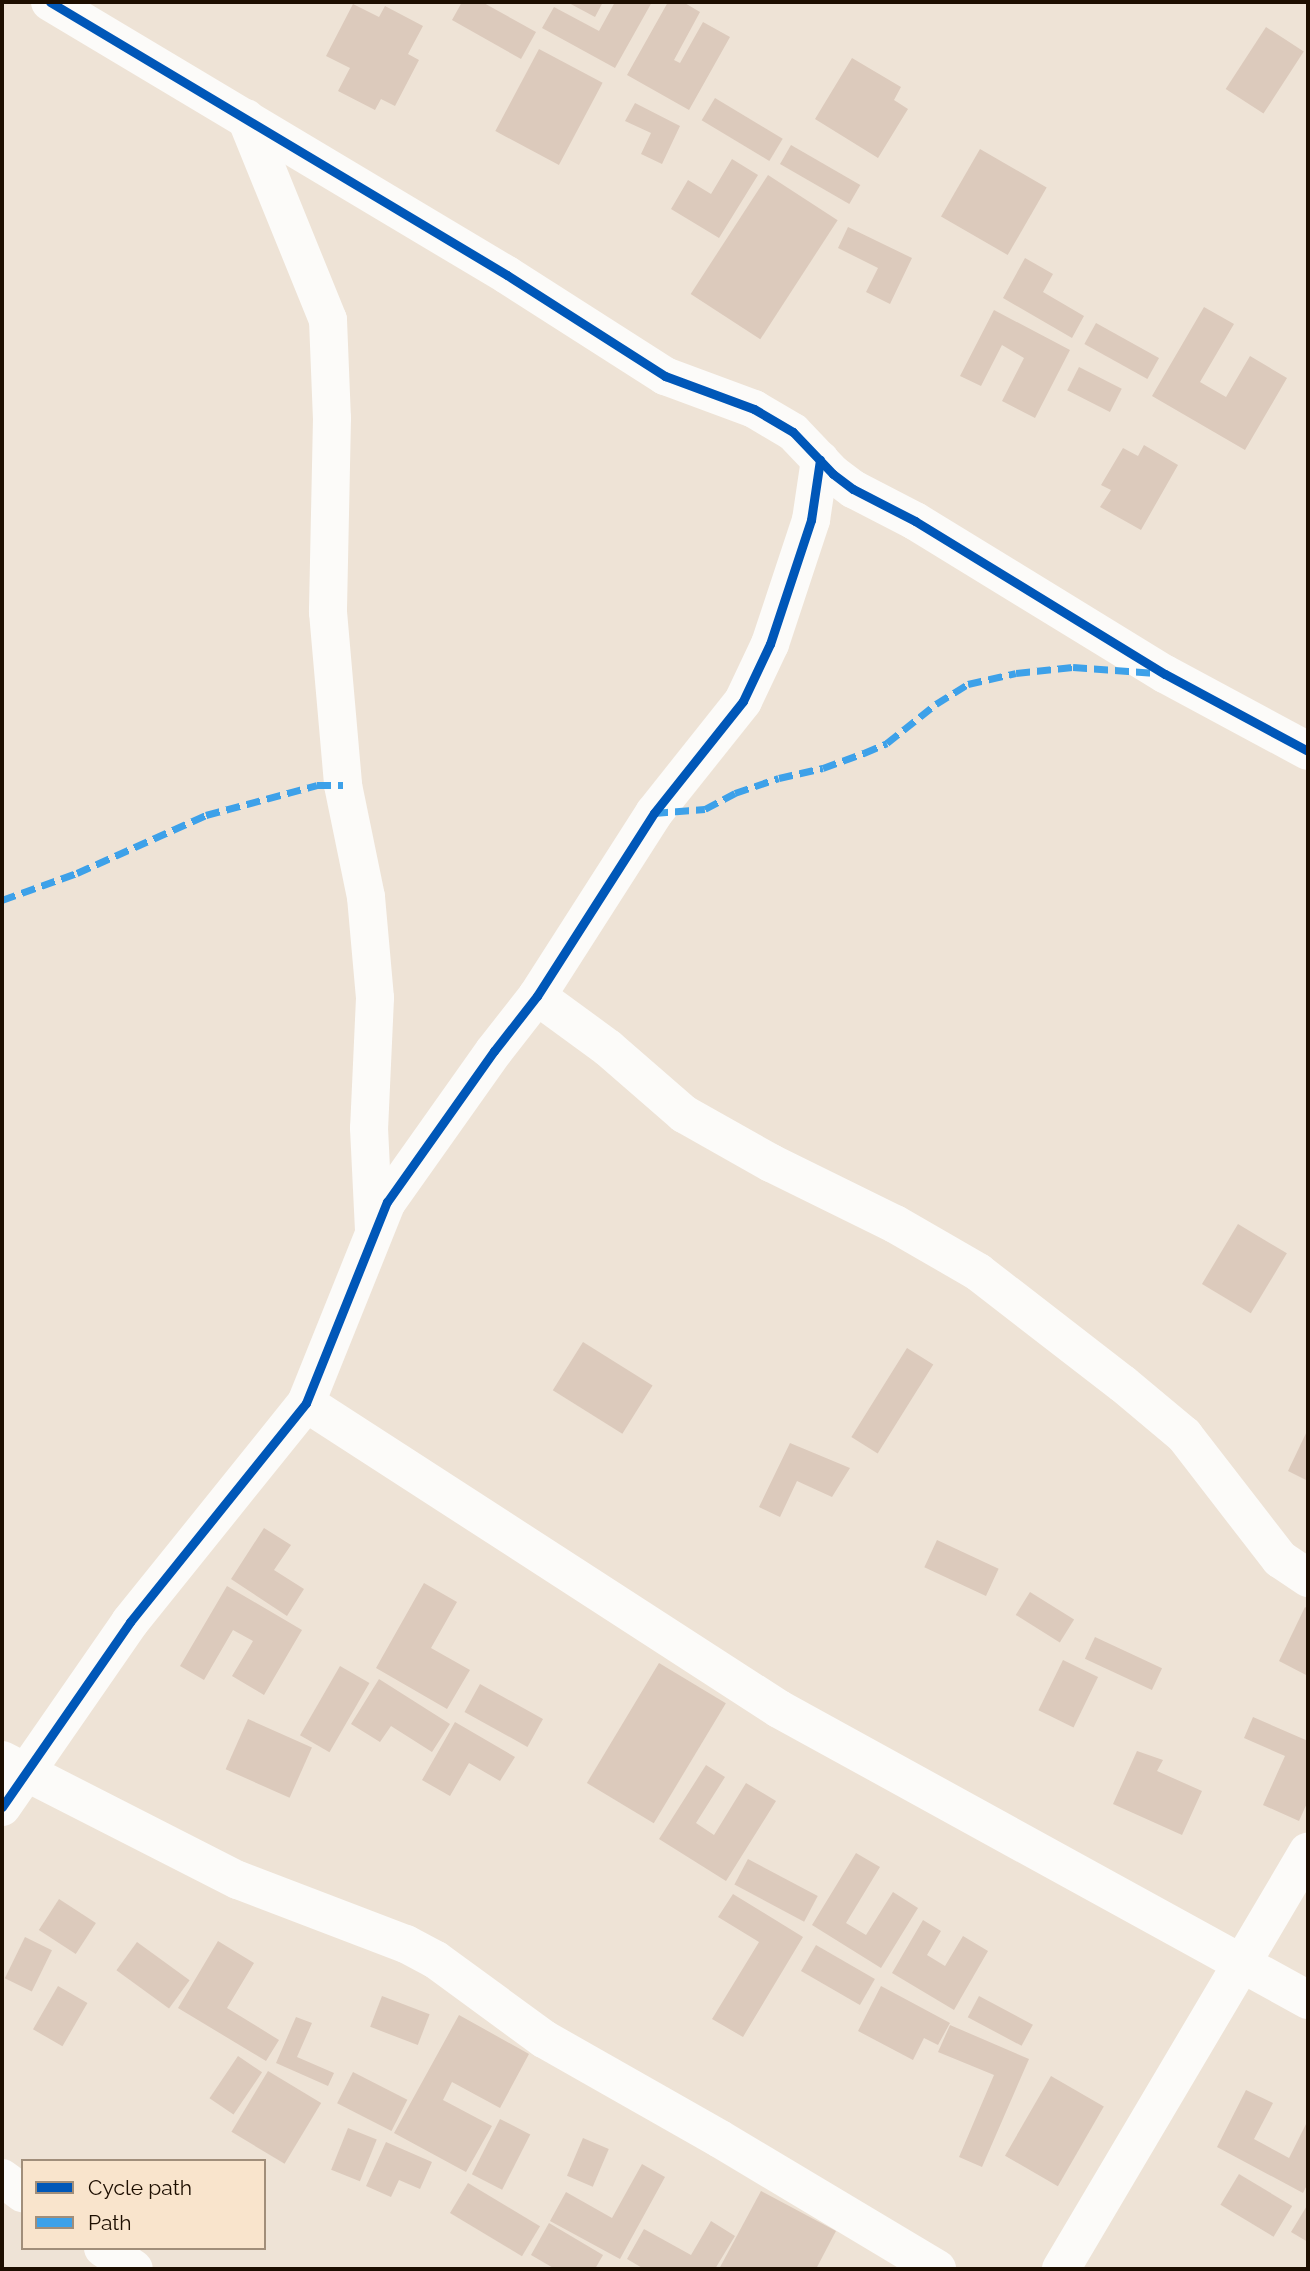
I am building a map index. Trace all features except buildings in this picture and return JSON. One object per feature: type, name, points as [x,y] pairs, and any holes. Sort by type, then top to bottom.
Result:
[{"type":"street","points":[[50,2],[507,275],[665,376],[754,409],[793,432],[833,474],[853,489],[915,521],[1165,674],[1308,751]]},
{"type":"street","points":[[246,118],[328,320],[332,418],[328,612],[343,785],[366,897],[375,998],[369,1128],[374,1229]]},
{"type":"street","points":[[2,1807],[14,1767],[306,1403],[387,1202],[494,1051],[537,996],[634,843],[743,701],[759,674],[811,520],[820,460]]},
{"type":"street","points":[[537,996],[608,1048],[684,1114],[771,1163],[895,1224],[978,1272],[1123,1384],[1184,1435],[1280,1559],[1308,1578]]},
{"type":"street","points":[[306,1403],[779,1709],[1308,2000]]},
{"type":"street","points":[[14,1767],[238,1880],[416,1949],[544,2039],[720,2139],[937,2269]]},
{"type":"street","points":[[1061,2269],[1308,1852]]},
{"type":"street","points":[[2,2178],[21,2192]]},
{"type":"street","points":[[106,2250],[134,2269]]},
{"type":"marked path","points":[[654,813],[705,809],[735,793],[779,778],[823,768],[864,753],[887,743],[936,704],[968,684],[1016,673],[1073,667],[1156,673]]},
{"type":"marked path","points":[[2,900],[77,873],[206,815],[317,785],[343,785]]},
{"type":"cycle path","points":[[50,2],[507,275],[665,376],[754,409],[793,432],[833,474],[853,489],[915,521],[1165,674],[1308,751]]},
{"type":"cycle path","points":[[2,1807],[130,1622],[306,1403],[387,1202],[494,1051],[537,996],[654,813],[743,701],[770,644],[811,520],[820,460]]}]
